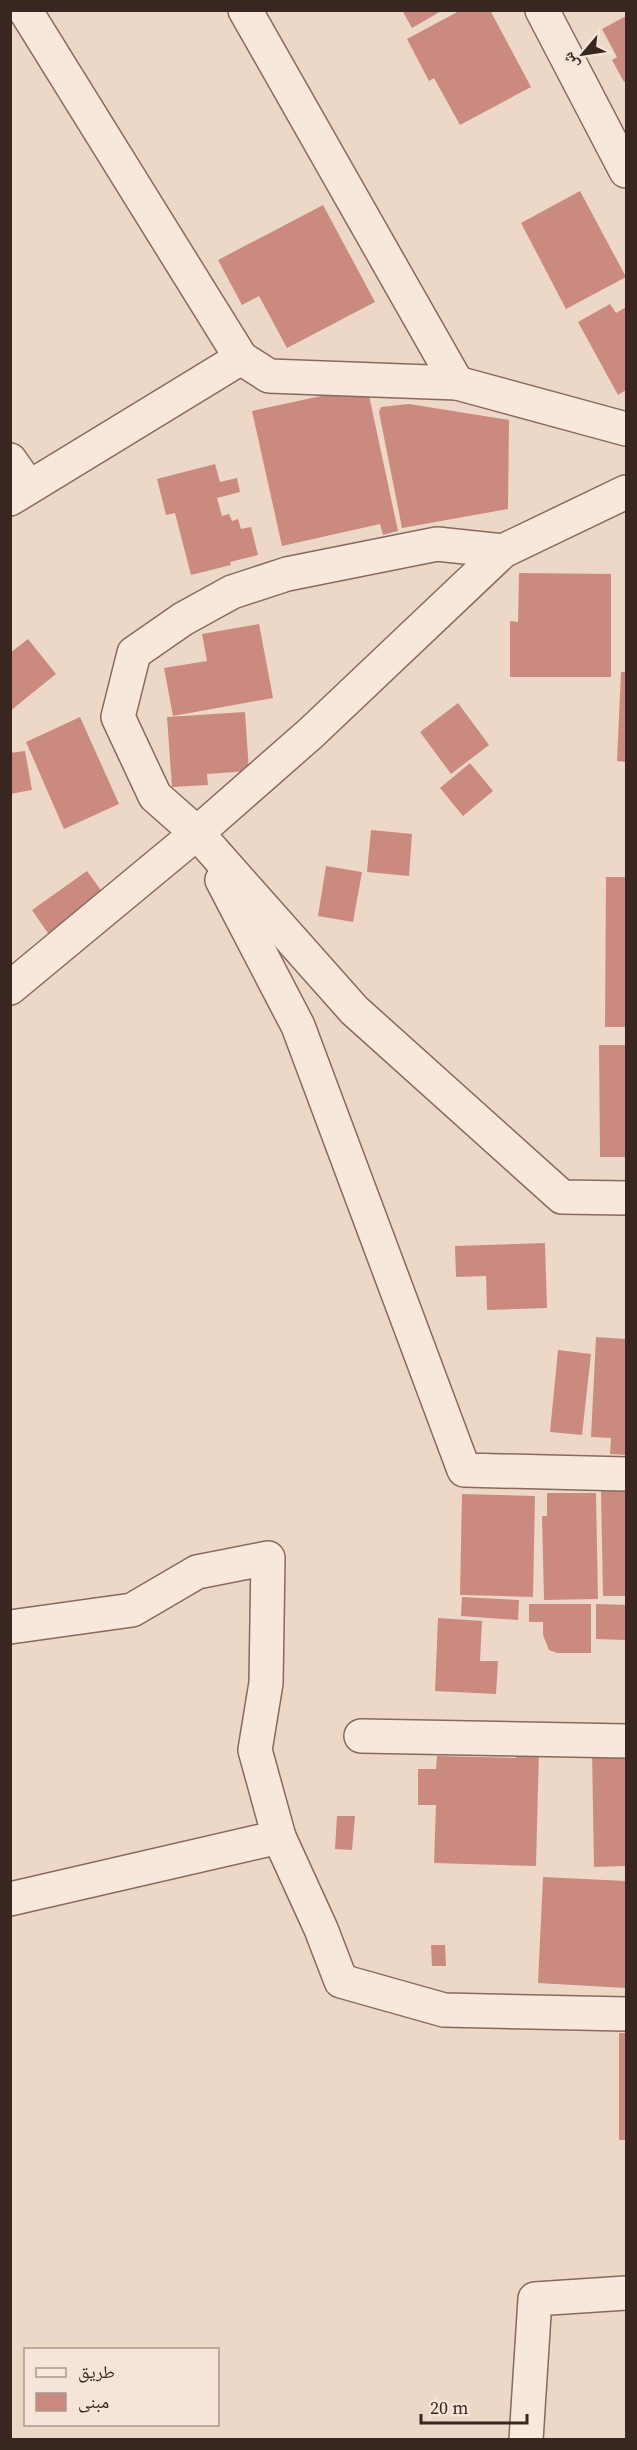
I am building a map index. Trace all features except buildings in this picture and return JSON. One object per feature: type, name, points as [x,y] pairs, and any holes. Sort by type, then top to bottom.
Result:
[{"type":"street","points":[[25,10],[241,358],[269,376],[457,383],[627,429]]},
{"type":"street","points":[[245,10],[457,383]]},
{"type":"street","points":[[542,10],[614,119],[627,171]]},
{"type":"street","points":[[10,460],[20,493],[241,358]]},
{"type":"street","points":[[10,988],[197,833],[311,733],[503,550],[627,492]]},
{"type":"street","points":[[503,550],[437,544],[287,574],[232,592],[183,619],[134,653],[118,717],[155,796],[197,833],[354,1010],[562,1197],[627,1198]]},
{"type":"street","points":[[197,833],[298,1026],[464,1470],[627,1474]]},
{"type":"street","points":[[10,1627],[132,1610],[197,1572],[268,1558],[266,1683],[255,1750],[279,1837],[321,1929],[341,1981],[444,2010],[627,2014]]},
{"type":"street","points":[[361,1736],[627,1741]]},
{"type":"street","points":[[10,1899],[279,1837]]},
{"type":"street","points":[[526,2439],[535,2299],[627,2293]]}]
